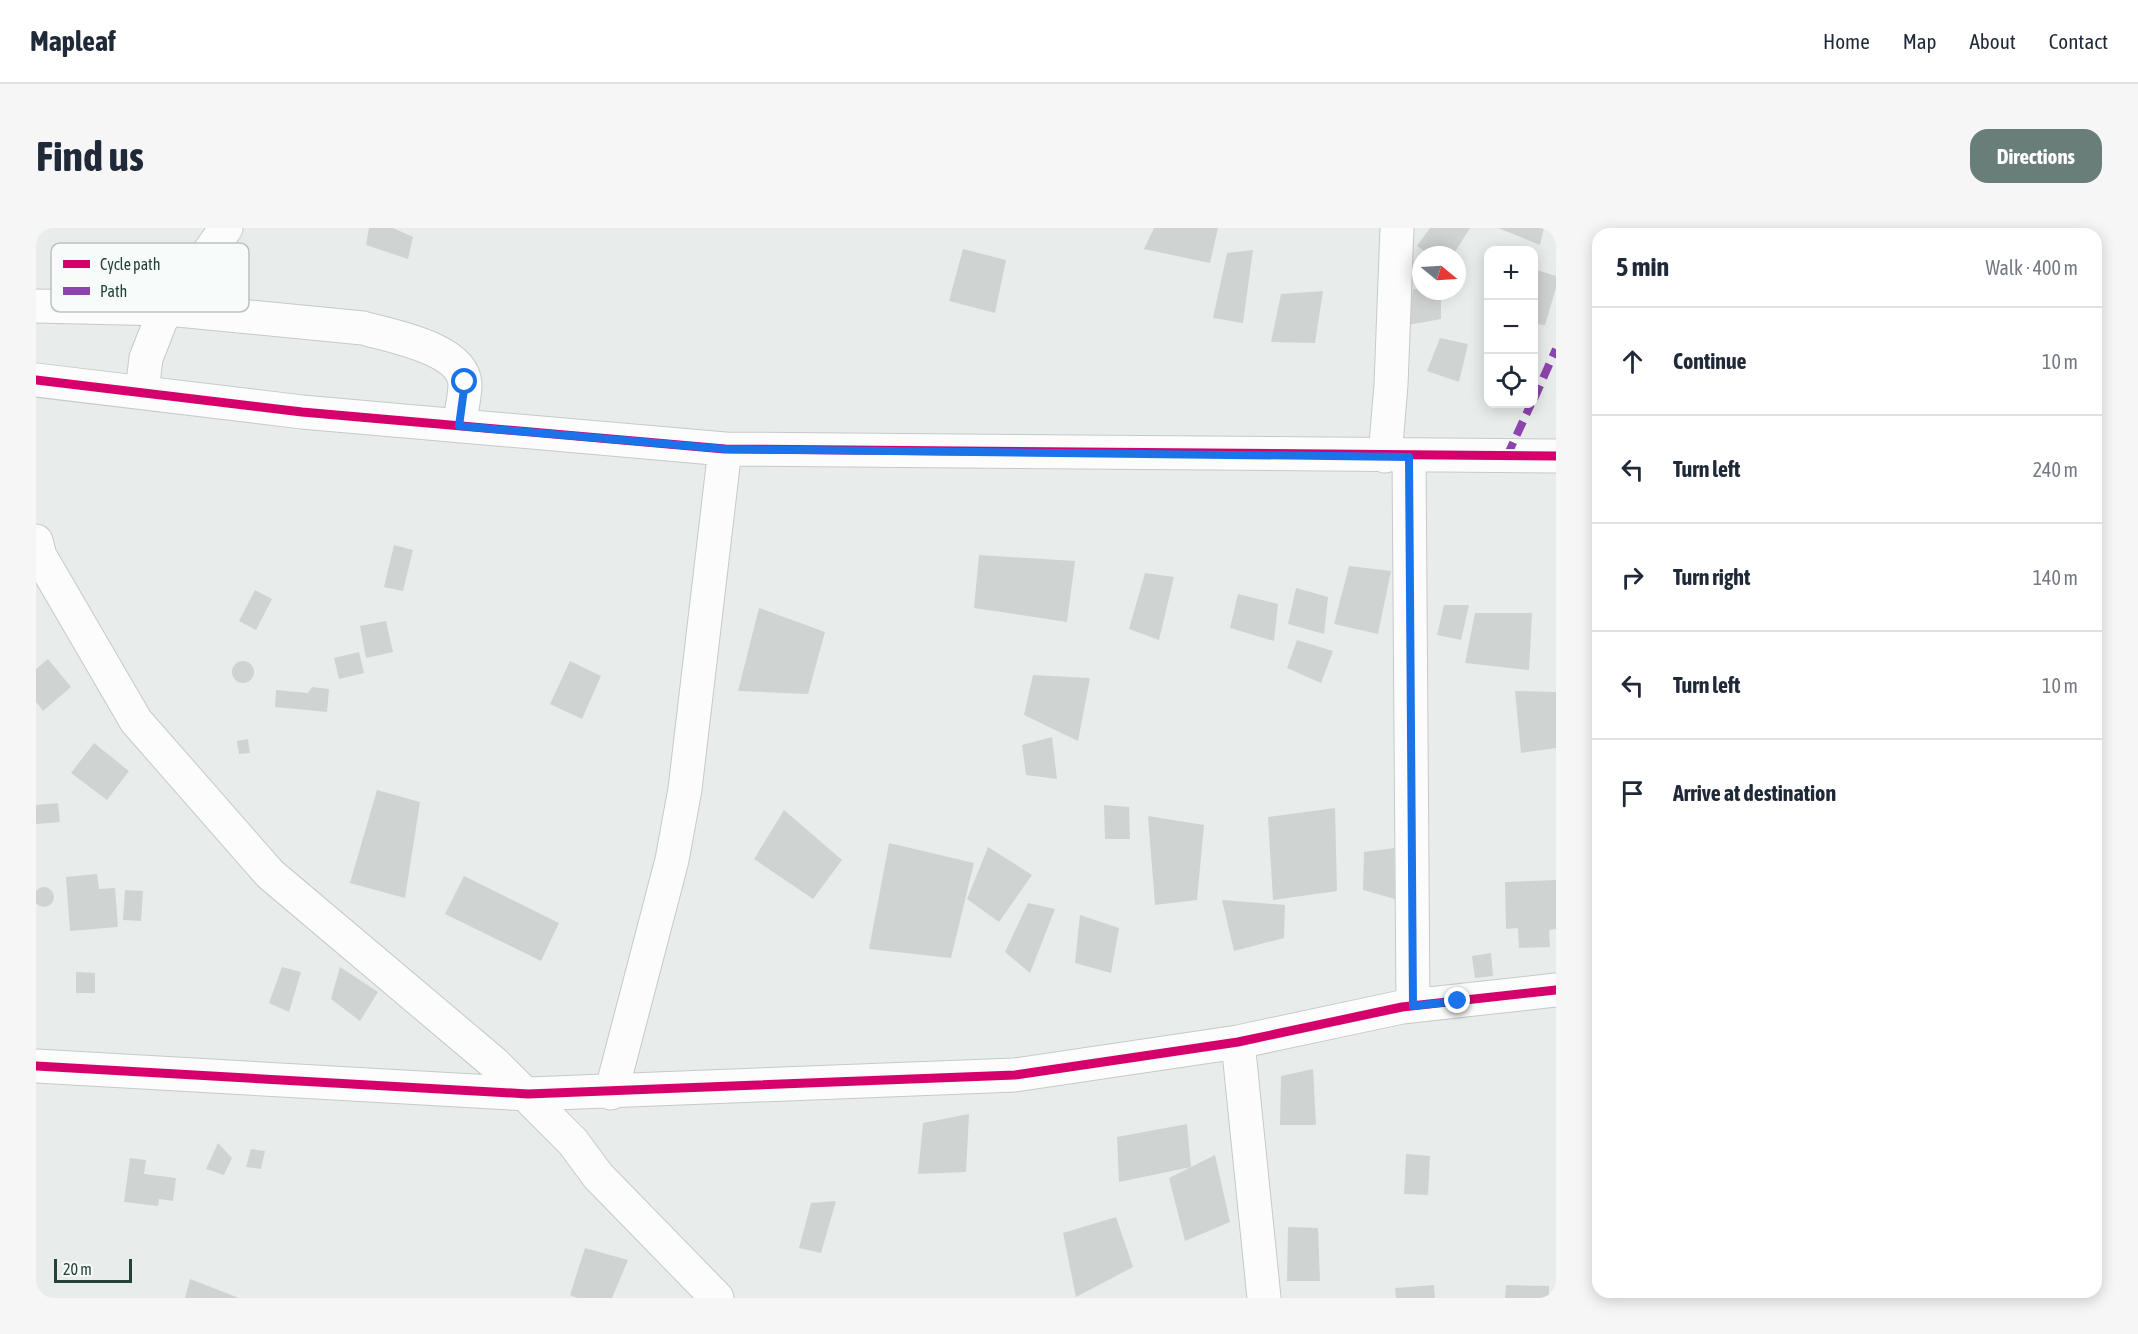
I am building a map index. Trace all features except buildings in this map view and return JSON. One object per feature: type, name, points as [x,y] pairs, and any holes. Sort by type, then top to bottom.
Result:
[{"type":"street","points":[[215,243],[226,228]]},
{"type":"street","points":[[1397,228],[1391,385],[1397,457],[1413,1006]]},
{"type":"street","points":[[36,306],[51,306]]},
{"type":"street","points":[[142,392],[146,358],[167,312]]},
{"type":"street","points":[[199,312],[363,328],[427,346],[457,364],[465,382],[459,426]]},
{"type":"street","points":[[36,380],[302,412],[725,449],[1397,457],[1556,456]]},
{"type":"street","points":[[610,1093],[672,860],[685,789],[725,449]]},
{"type":"street","points":[[36,541],[40,556],[136,721],[270,874],[528,1094],[573,1142],[598,1176],[717,1298]]},
{"type":"street","points":[[36,1066],[528,1094],[610,1093],[1015,1075],[1238,1042],[1413,1006],[1556,990]]},
{"type":"street","points":[[1238,1042],[1264,1298]]},
{"type":"marked path","points":[[1538,390],[1556,349]]},
{"type":"marked path","points":[[1507,456],[1529,408]]},
{"type":"cycle path","points":[[36,380],[302,412],[725,449],[1556,456]]},
{"type":"cycle path","points":[[36,1066],[528,1094],[1015,1075],[1238,1042],[1402,1007],[1556,990]]},
{"type":"route","points":[[465,382],[459,426],[725,449],[1409,457],[1413,1006],[1458,1001]]}]
